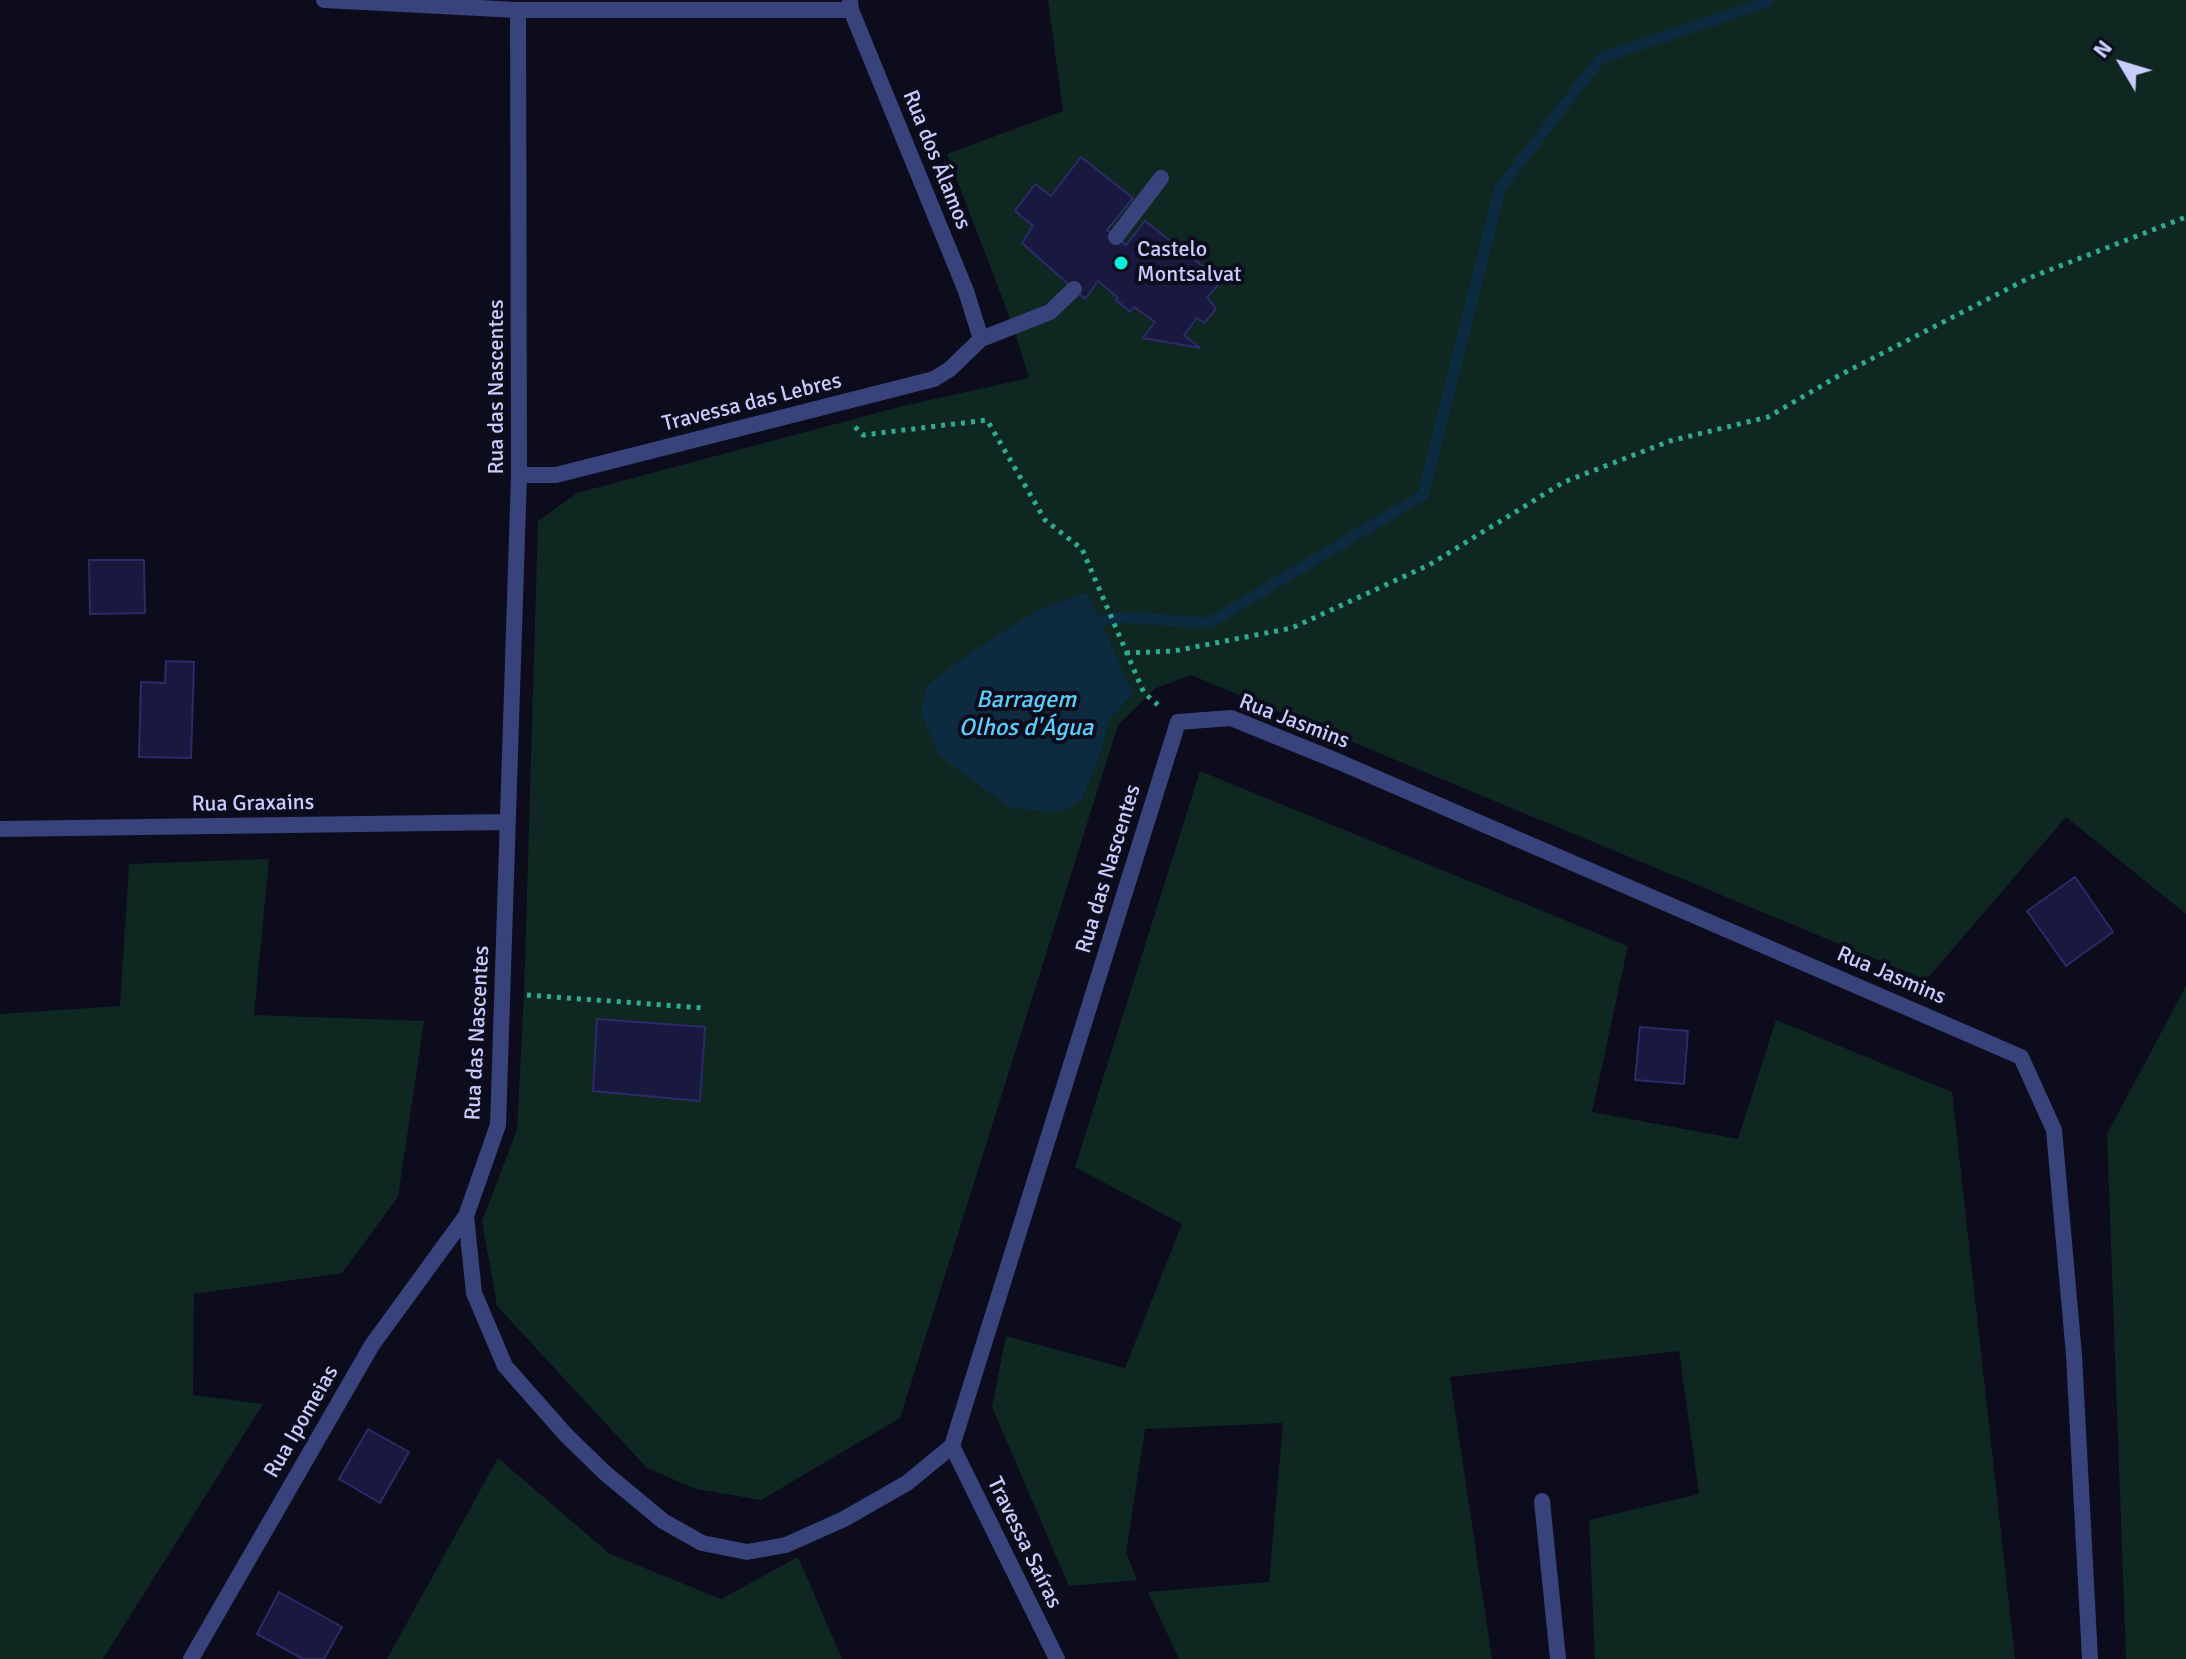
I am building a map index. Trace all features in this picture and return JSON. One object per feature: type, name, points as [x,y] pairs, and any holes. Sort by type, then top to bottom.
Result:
[{"type":"street","points":[[324,0],[518,10],[850,5]]},
{"type":"street","name":"Rua dos Álamos","points":[[850,5],[966,291],[981,339]]},
{"type":"street","name":"Rua das Nascentes","points":[[518,10],[519,475],[498,1125],[466,1216],[474,1293],[505,1366],[566,1435],[605,1473],[663,1521],[702,1543],[747,1552],[786,1545],[844,1519],[907,1483],[952,1446],[1178,722]]},
{"type":"street","points":[[1116,237],[1161,178]]},
{"type":"street","points":[[981,339],[1050,312],[1074,289]]},
{"type":"street","name":"Travessa das Lebres","points":[[519,475],[556,475],[934,379],[950,369],[981,339]]},
{"type":"street","name":"Rua Jasmins","points":[[1178,722],[1231,718],[2021,1057],[2054,1130],[2074,1355],[2090,1659]]},
{"type":"street","name":"Rua Graxains","points":[[0,829],[507,822]]},
{"type":"street","name":"Rua Ipomeias","points":[[191,1659],[372,1345],[466,1216]]},
{"type":"street","name":"Travessa Saíras","points":[[952,1446],[1057,1659]]},
{"type":"street","points":[[1542,1501],[1558,1659]]},
{"type":"path","points":[[1126,653],[1174,651],[1292,628],[1429,565],[1564,482],[1670,441],[1768,417],[1840,375],[2029,278],[2186,217]]},
{"type":"path","points":[[836,405],[863,435],[987,420],[1045,520],[1082,549],[1144,693],[1178,722]]},
{"type":"path","points":[[502,994],[705,1008]]},
{"type":"green space","points":[[1048,0],[2186,0],[2186,914],[2066,817],[1926,980],[1191,675],[1156,688],[1118,725],[900,1418],[761,1500],[696,1489],[647,1468],[497,1306],[482,1221],[517,1130],[538,521],[577,493],[903,406],[1029,378],[1013,326],[947,154],[1063,111]],"holes":[[[1087,592],[1132,694],[1110,719],[1098,762],[1082,799],[1036,611]]]},
{"type":"green space","points":[[1200,771],[1628,946],[1592,1112],[1738,1139],[1776,1020],[1952,1092],[2015,1659],[1595,1659],[1589,1520],[1699,1494],[1679,1351],[1450,1377],[1492,1659],[1179,1659],[1148,1592],[1269,1582],[1283,1423],[1145,1429],[1126,1552],[1137,1580],[1069,1586],[992,1407],[1006,1336],[1125,1368],[1182,1224],[1075,1167]]},
{"type":"green space","points":[[269,859],[254,1015],[424,1021],[398,1197],[342,1273],[194,1294],[193,1395],[263,1404],[103,1659],[0,1659],[0,1014],[120,1006],[129,864]]},
{"type":"green space","points":[[2186,986],[2186,1659],[2126,1659],[2107,1134]]},
{"type":"green space","points":[[498,1458],[610,1554],[721,1599],[798,1557],[842,1659],[387,1659]]},
{"type":"water","name":"Barragem Olhos d'Água","points":[[1087,592],[1133,694],[1110,719],[1098,762],[1082,799],[1060,813],[1009,807],[940,756],[921,713],[926,686],[964,657],[1036,611]]},
{"type":"building","name":"Castelo Montsalvat","points":[[1081,157],[1133,198],[1107,230],[1126,245],[1145,221],[1222,281],[1207,297],[1216,309],[1204,323],[1197,318],[1184,335],[1200,348],[1143,338],[1155,322],[1134,307],[1130,312],[1098,281],[1085,299],[1022,243],[1033,226],[1015,211],[1035,184],[1051,196]]},
{"type":"building","points":[[89,560],[144,560],[145,613],[90,614]]},
{"type":"building","points":[[166,661],[194,662],[191,758],[139,757],[141,682],[165,683]]},
{"type":"building","points":[[2075,877],[2113,932],[2066,966],[2027,911]]},
{"type":"building","points":[[597,1019],[705,1027],[700,1101],[593,1091]]},
{"type":"building","points":[[1640,1027],[1688,1031],[1684,1084],[1635,1080]]},
{"type":"building","points":[[368,1429],[409,1452],[380,1503],[339,1479]]},
{"type":"building","points":[[279,1592],[342,1627],[324,1659],[303,1659],[257,1634]]},
{"type":"waterway","points":[[1098,621],[1120,617],[1209,623],[1423,495],[1500,188],[1601,58],[1768,0]]},
{"type":"place","name":"Castelo Montsalvat","points":[[1121,263]]}]
